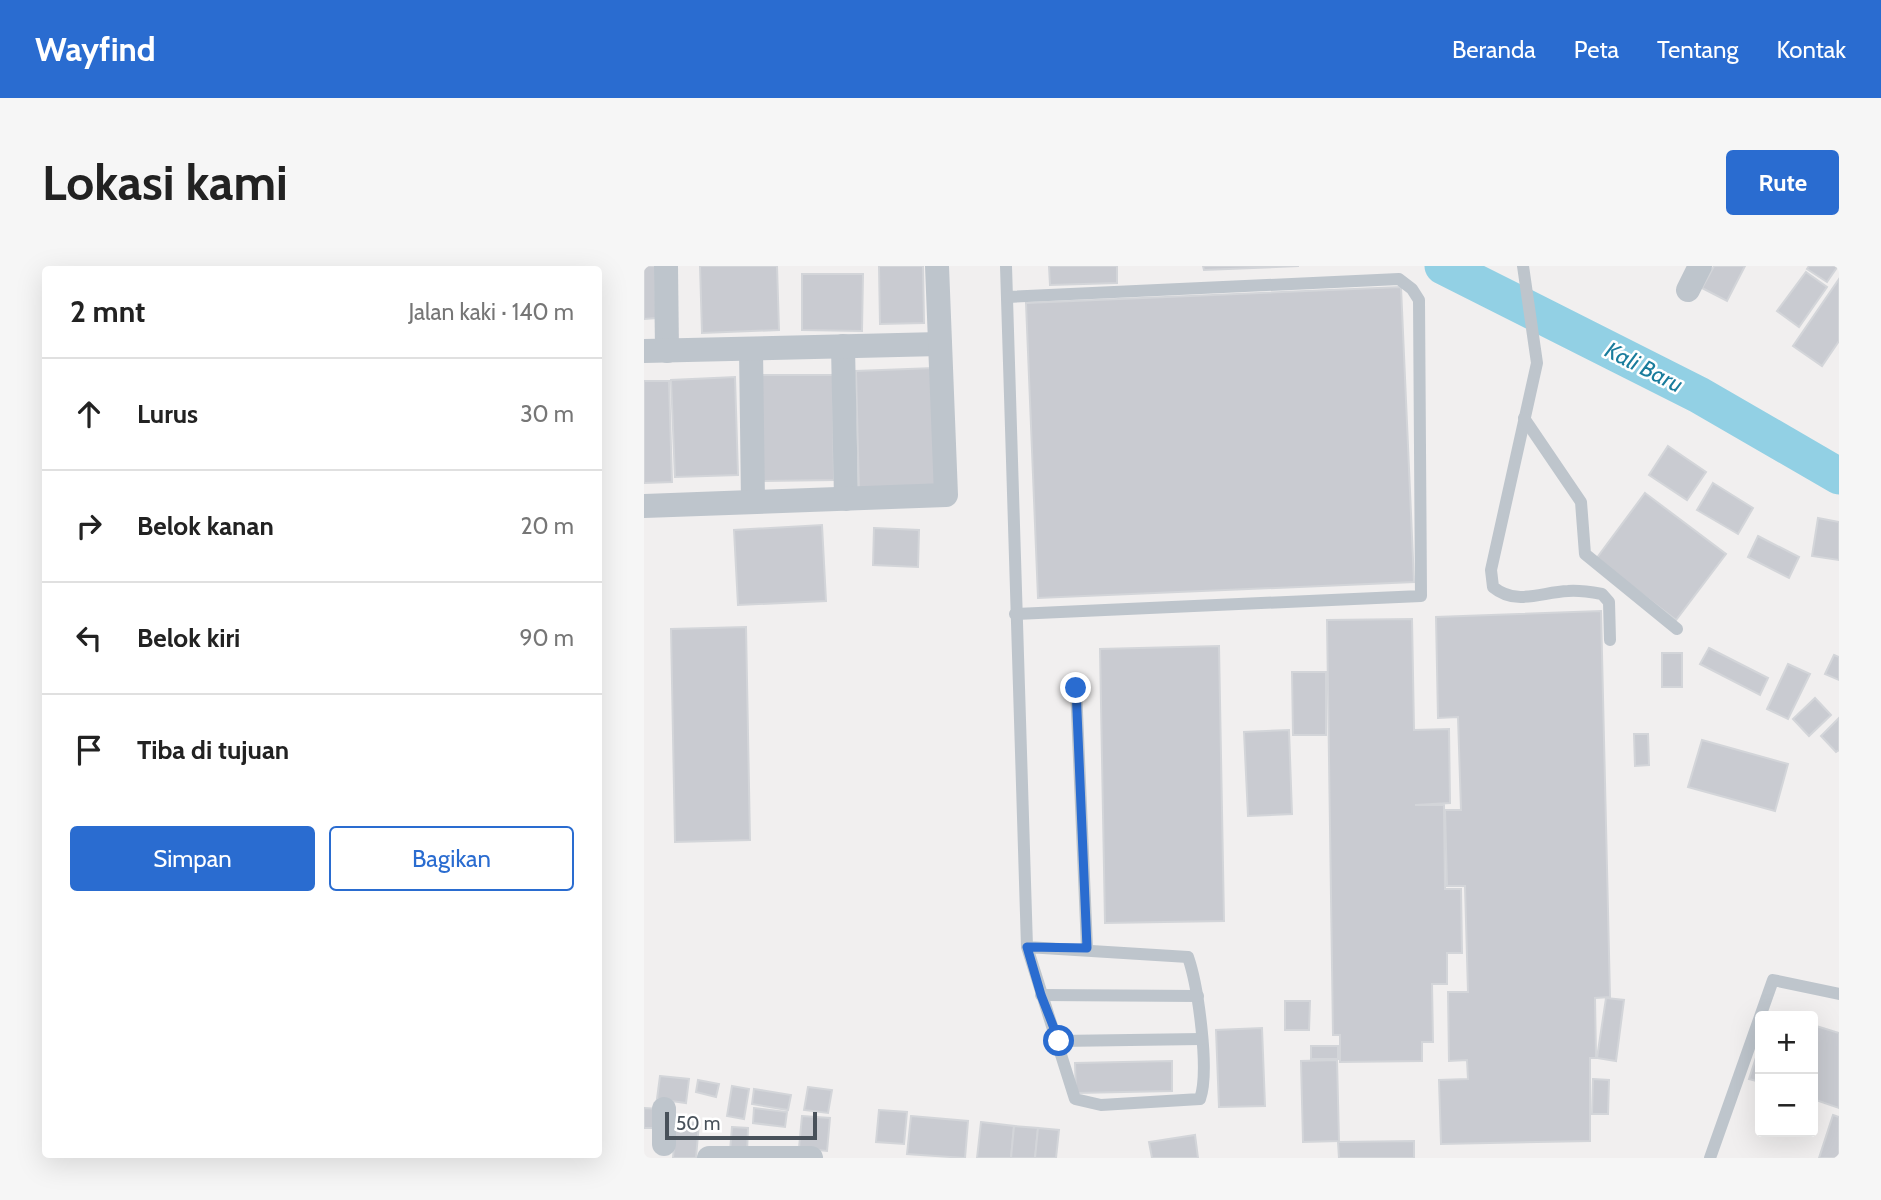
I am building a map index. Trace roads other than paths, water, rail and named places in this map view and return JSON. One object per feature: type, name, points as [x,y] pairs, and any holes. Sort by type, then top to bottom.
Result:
[{"type":"street","points":[[666,266],[656,351],[940,344]]},
{"type":"street","points":[[644,506],[946,495],[937,266]]},
{"type":"street","points":[[1688,290],[1700,266]]},
{"type":"street","points":[[843,346],[846,499]]},
{"type":"street","points":[[751,349],[753,502]]},
{"type":"street","points":[[657,1149],[664,1109]]},
{"type":"street","points":[[709,1158],[811,1158]]},
{"type":"lane","points":[[1006,266],[1014,614],[1027,947],[1041,995],[1059,1041],[1075,1100],[1101,1105],[1200,1099],[1201,1039],[1198,996],[1188,957],[1087,948],[1027,947]]},
{"type":"lane","points":[[1523,266],[1536,363],[1491,570],[1493,587],[1505,597],[1528,597],[1568,591],[1602,594],[1609,602],[1610,640]]},
{"type":"lane","points":[[1007,297],[1399,279],[1412,289],[1419,300],[1421,596],[1014,614]]},
{"type":"lane","points":[[1524,418],[1581,502],[1585,554],[1677,629]]},
{"type":"lane","points":[[1076,688],[1087,948]]},
{"type":"lane","points":[[1710,1158],[1773,980],[1839,994]]},
{"type":"lane","points":[[1041,995],[1198,996]]},
{"type":"lane","points":[[1059,1041],[1201,1039]]},
{"type":"waterway","name":"Kali Baru","points":[[1443,266],[1699,395],[1839,476]]}]
